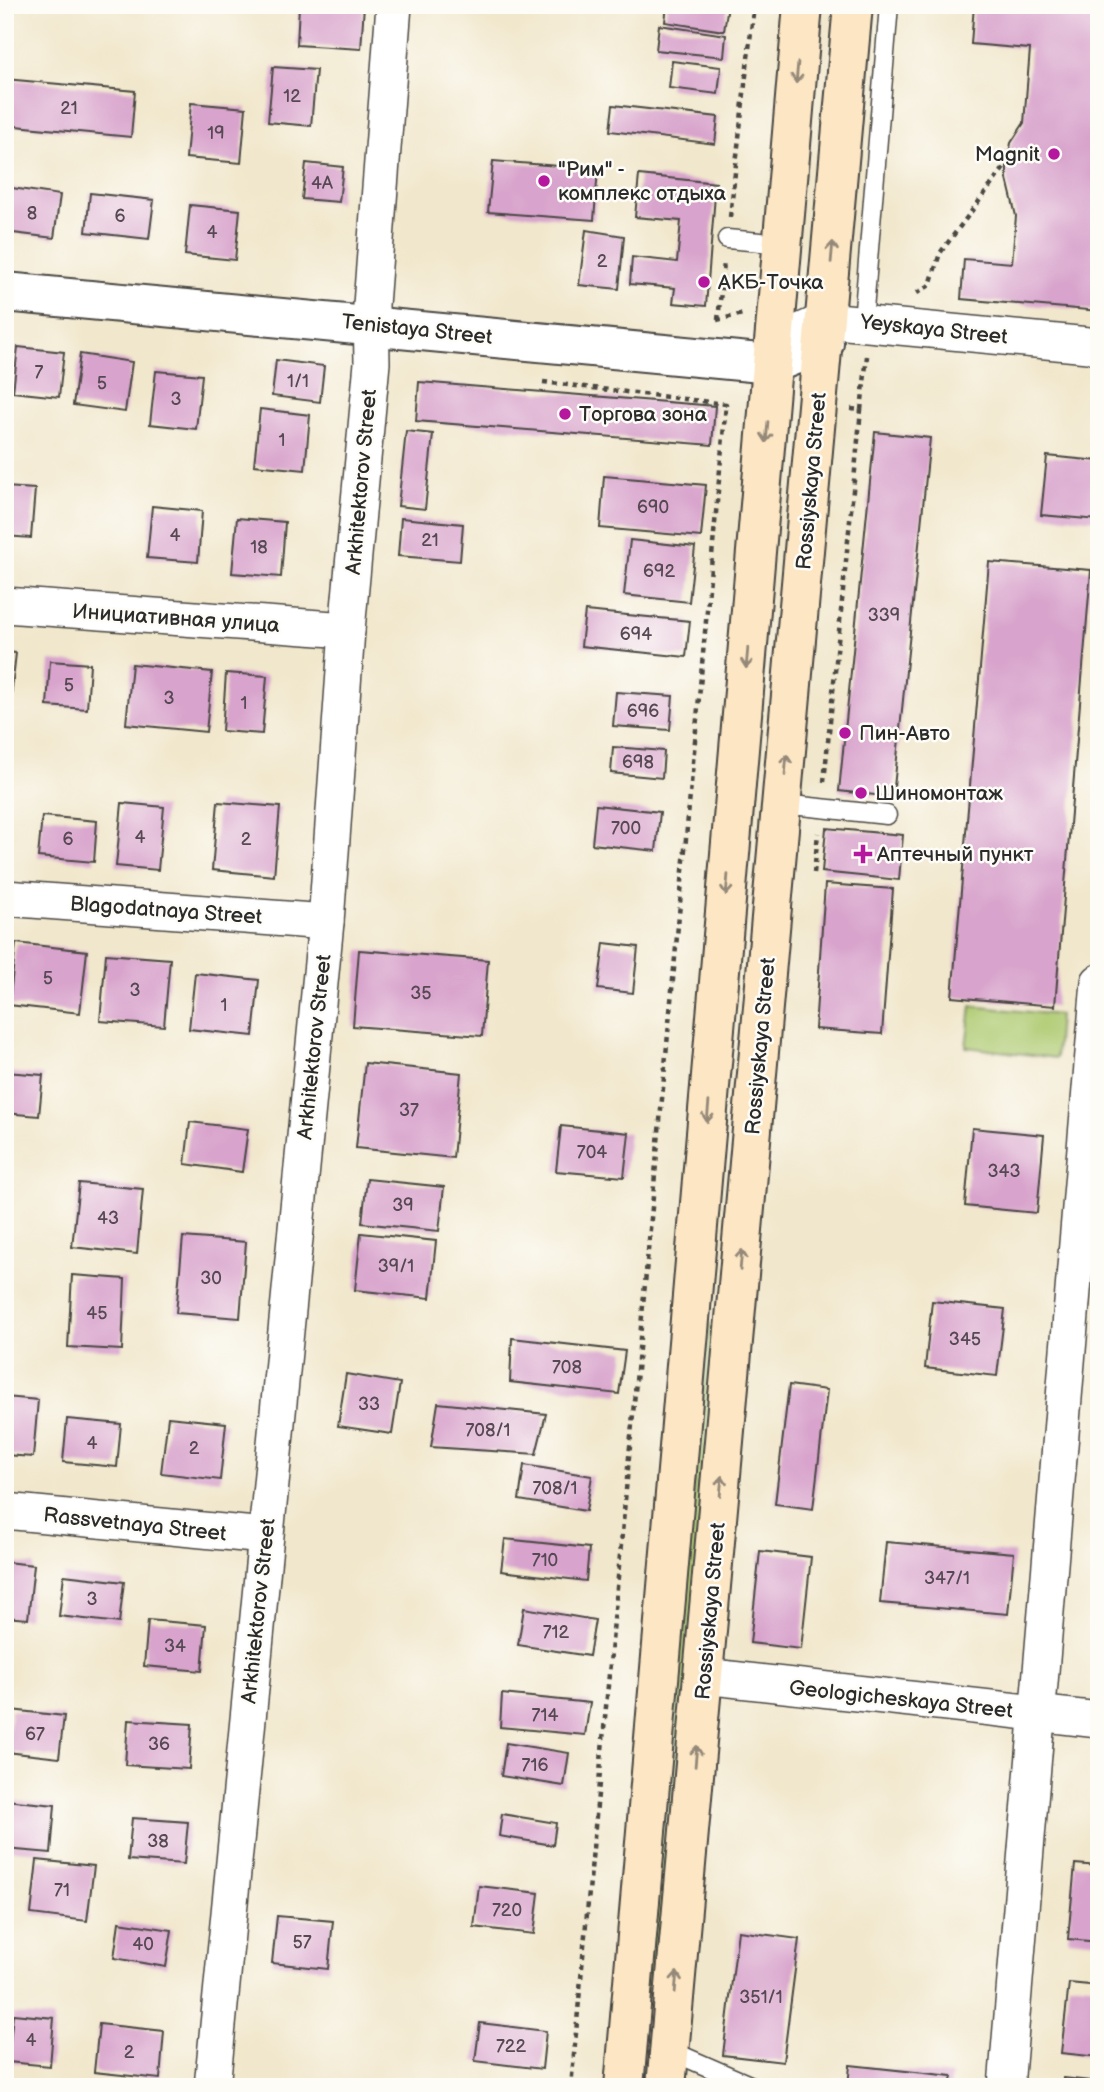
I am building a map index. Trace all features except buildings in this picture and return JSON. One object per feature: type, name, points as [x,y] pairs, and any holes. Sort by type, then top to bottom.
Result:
[{"type":"main road","points":[[624,2087],[803,5]]},
{"type":"main road","name":"Rossiyskaya Street","points":[[668,2068],[782,804],[838,328],[853,5]]},
{"type":"street","name":"Arkhitektorov Street","points":[[212,2087],[326,922],[347,630],[372,363],[371,324],[388,184],[394,5]]},
{"type":"street","name":"Tenistaya Street","points":[[5,292],[371,324],[773,353],[838,328]]},
{"type":"street","name":"Yeyskaya Street","points":[[838,328],[1099,346]]},
{"type":"street","name":"Инициативная улица","points":[[5,605],[347,630]]},
{"type":"street","name":"Blagodatnaya Street","points":[[5,898],[326,922]]},
{"type":"street","points":[[1006,2087],[1099,982]]},
{"type":"street","name":"Rassvetnaya Street","points":[[5,1511],[265,1536]]},
{"type":"street","name":"Geologicheskaya Street","points":[[704,1676],[1099,1720]]},
{"type":"lane","points":[[838,328],[889,5]]},
{"type":"lane","points":[[727,239],[783,244]]},
{"type":"lane","points":[[782,804],[887,815]]},
{"type":"lane","points":[[668,2068],[754,2087]]},
{"type":"path","points":[[718,320],[754,5]]},
{"type":"path","points":[[571,2087],[726,404],[711,401]]},
{"type":"green space","points":[[971,1006],[1059,1015],[1056,1058],[966,1047]]},
{"type":"green space","points":[[723,1319],[660,1996],[644,1996],[709,1325]]},
{"type":"place","name":"Magnit","points":[[1054,154]]},
{"type":"place","name":"\"Рим\" - комплекс отдыха","points":[[544,181]]},
{"type":"place","name":"АКБ-Точка","points":[[704,282]]},
{"type":"place","name":"Торгова зона","points":[[565,414]]},
{"type":"place","name":"Пин-Авто","points":[[845,733]]},
{"type":"place","name":"Шиномонтаж","points":[[861,793]]},
{"type":"place","name":"Аптечный пункт","points":[[863,854]]}]
